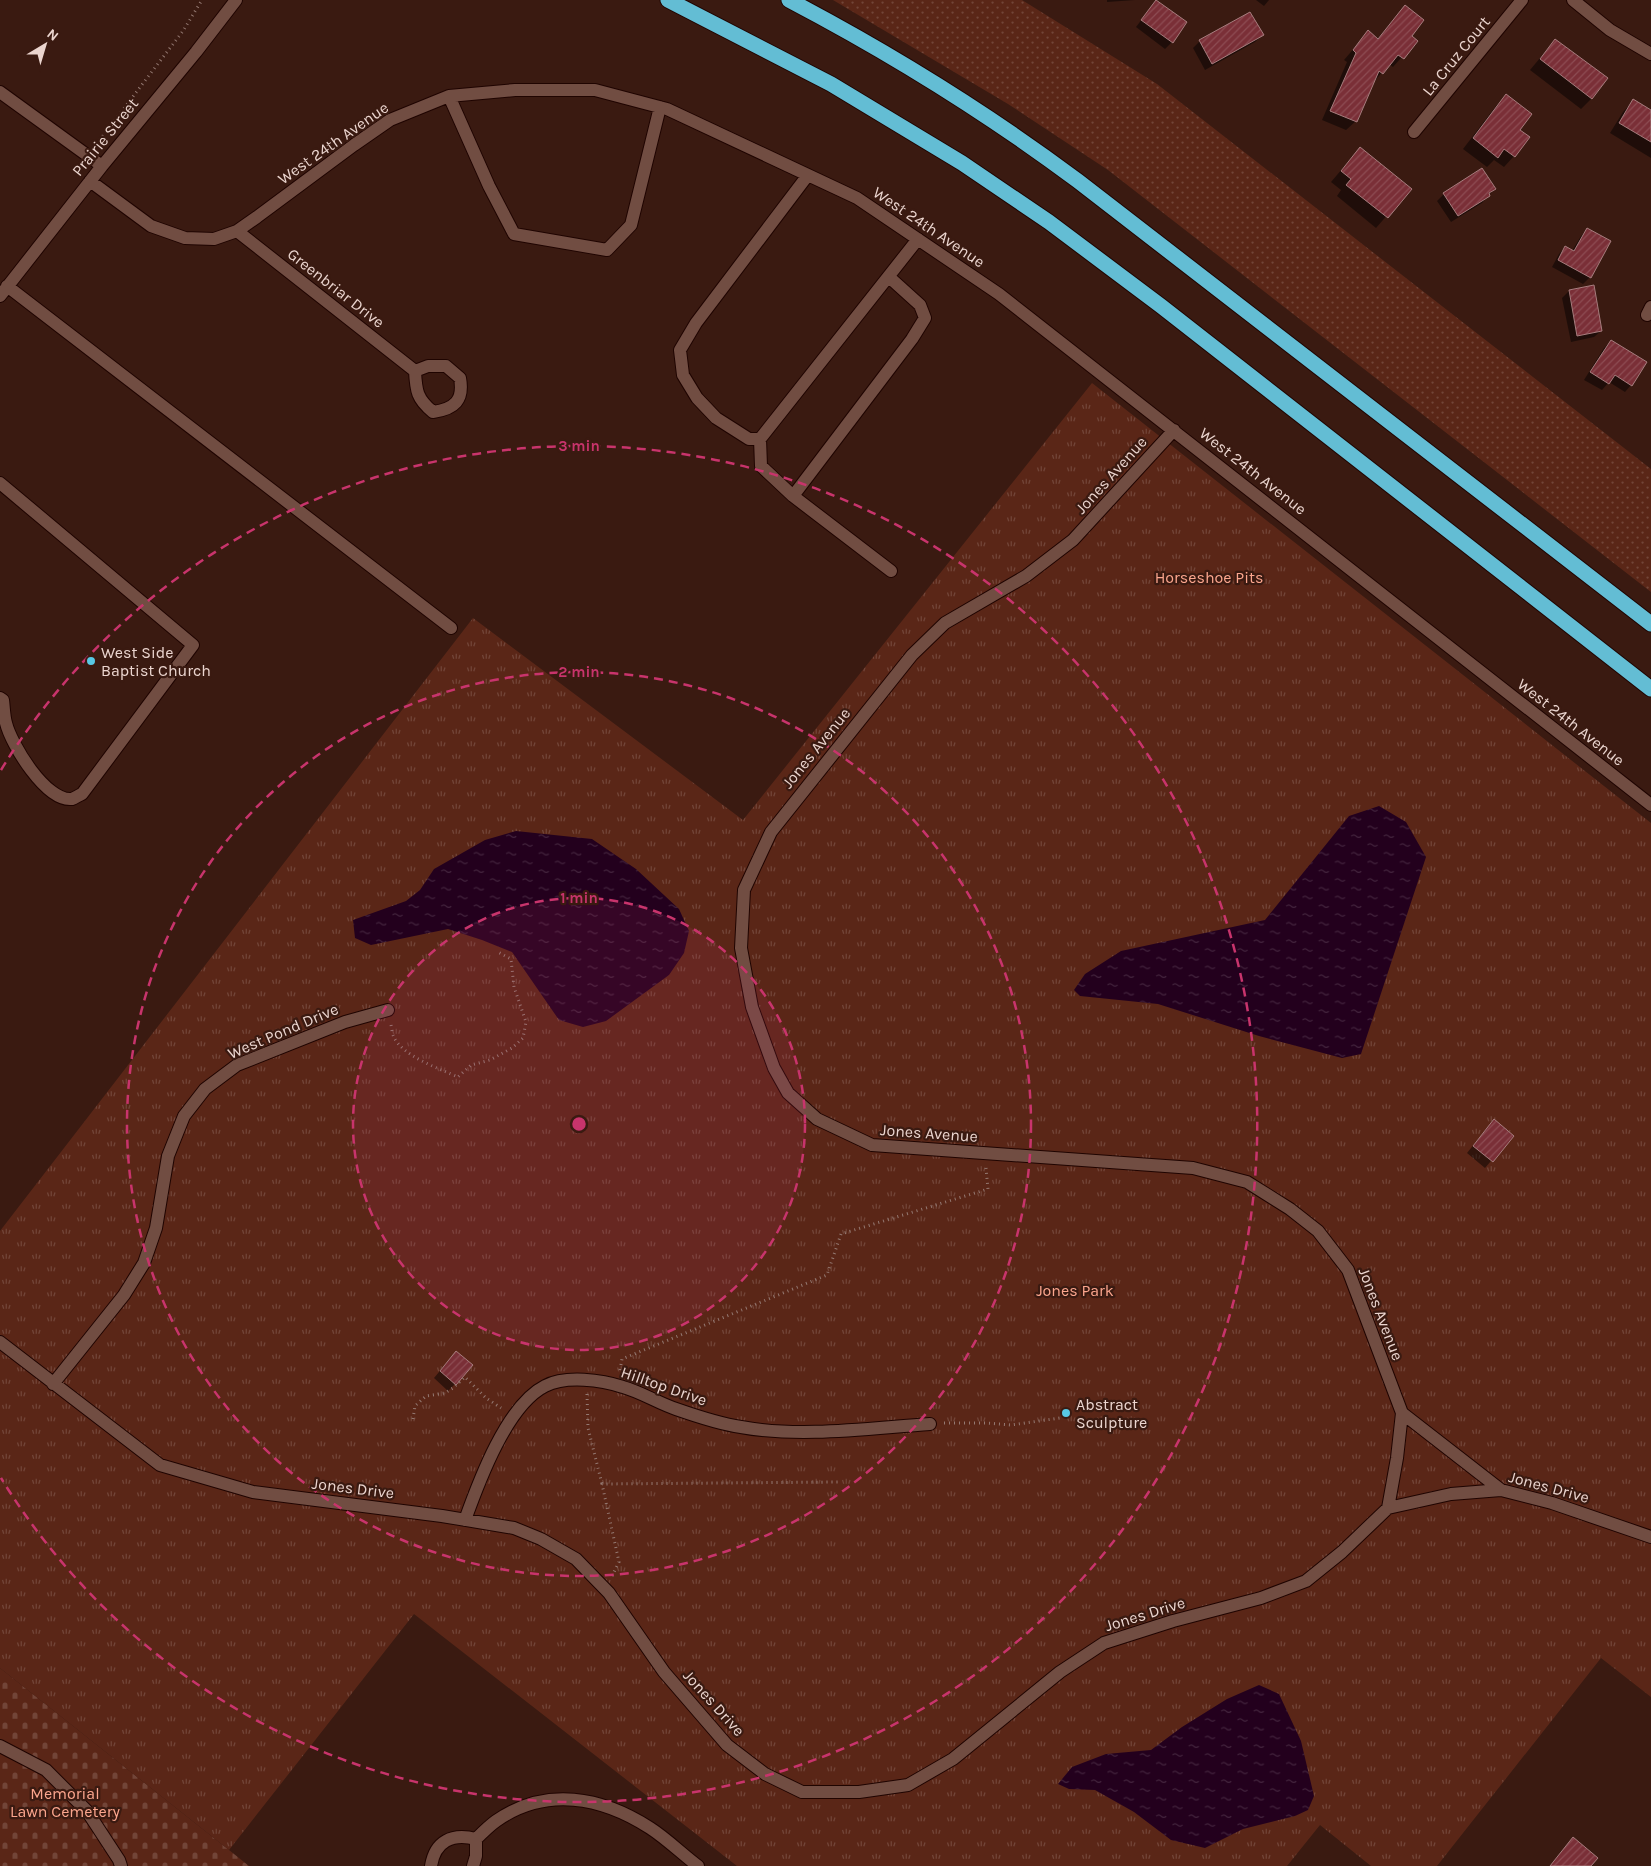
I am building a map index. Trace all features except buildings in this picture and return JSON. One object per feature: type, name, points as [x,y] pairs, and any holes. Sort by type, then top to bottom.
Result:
[{"type":"highway","points":[[668,0],[831,84],[962,163],[1049,222],[1160,306],[1651,689]]},
{"type":"highway","points":[[789,0],[931,80],[1020,138],[1094,193],[1651,624]]},
{"type":"street","name":"Prairie Street","points":[[4,291],[236,0]]},
{"type":"street","name":"La Cruz Court","points":[[1414,132],[1522,0]]},
{"type":"street","points":[[1573,0],[1610,30],[1651,54]]},
{"type":"street","name":"West 24th Avenue","points":[[90,181],[151,226],[185,238],[214,239],[237,231],[390,120],[449,96],[515,90],[595,90],[660,107],[857,198],[999,294],[1651,805]]},
{"type":"street","points":[[0,92],[102,166]]},
{"type":"street","points":[[449,96],[489,186],[514,234],[607,250],[631,225],[660,107]]},
{"type":"street","points":[[760,439],[749,439],[716,418],[696,398],[683,375],[680,350],[696,323],[808,174]]},
{"type":"street","name":"Greenbriar Drive","points":[[237,231],[415,371]]},
{"type":"street","points":[[891,571],[793,496],[761,466],[760,439],[918,240]]},
{"type":"street","points":[[793,496],[912,339],[925,318],[920,305],[889,277]]},
{"type":"street","points":[[4,291],[451,628]]},
{"type":"street","name":"Jones Avenue","points":[[1174,430],[1074,540],[1026,576],[945,624],[912,656],[771,832],[744,890],[741,948],[752,1007],[774,1068],[788,1093],[817,1119],[872,1145],[1193,1168],[1247,1182],[1254,1186],[1290,1209],[1318,1231],[1348,1270],[1402,1413]]},
{"type":"street","points":[[0,483],[193,645],[82,794],[72,799],[58,797],[45,786],[19,752],[6,724],[3,700],[0,698]]},
{"type":"street","name":"West Pond Drive","points":[[53,1384],[124,1295],[144,1262],[156,1228],[168,1156],[184,1116],[205,1089],[237,1065],[345,1022],[388,1010]]},
{"type":"street","name":"Jones Drive","points":[[0,1342],[160,1464],[253,1492],[465,1520],[514,1528],[541,1539],[576,1559],[603,1587],[664,1672],[727,1745],[765,1774],[802,1792],[859,1792],[908,1784],[953,1760],[1060,1672],[1104,1643],[1173,1621],[1261,1598],[1306,1582],[1342,1552],[1388,1508],[1451,1494],[1501,1490],[1552,1503],[1651,1537]]},
{"type":"street","name":"Hilltop Drive","points":[[465,1520],[480,1480],[500,1438],[524,1402],[546,1385],[576,1378],[618,1386],[676,1409],[740,1427],[784,1432],[930,1424]]},
{"type":"street","points":[[1402,1413],[1501,1490]]},
{"type":"street","points":[[1388,1508],[1397,1458],[1402,1413]]},
{"type":"street","points":[[0,1746],[46,1770],[87,1811],[121,1866]]},
{"type":"street","points":[[472,1866],[476,1856],[476,1839],[496,1821],[521,1808],[549,1799],[582,1800],[616,1809],[650,1828],[698,1866]]},
{"type":"street","points":[[431,1866],[433,1855],[447,1839],[463,1836],[476,1839]]},
{"type":"path","points":[[102,166],[99,141],[183,31],[202,0]]},
{"type":"path","points":[[388,1010],[394,1038],[400,1047],[416,1058],[458,1077],[471,1065],[490,1060],[512,1048],[523,1038],[526,1022],[514,987],[511,959],[496,951]]},
{"type":"path","points":[[618,1386],[622,1359],[827,1275],[841,1234],[988,1189],[985,1153]]},
{"type":"path","points":[[413,1419],[415,1406],[426,1396],[444,1393],[465,1377],[486,1398],[514,1417]]},
{"type":"path","points":[[588,1380],[588,1428],[619,1562],[610,1582],[603,1587]]},
{"type":"path","points":[[930,1424],[987,1423],[1011,1425],[1060,1418]]},
{"type":"path","points":[[602,1484],[841,1482]]},
{"type":"green space","points":[[833,0],[1022,0],[1157,84],[1651,469],[1651,592],[1108,170],[1008,104]]},
{"type":"green space","name":"Jones Park","points":[[1092,383],[1651,823],[1651,1697],[1601,1658],[1437,1866],[1371,1866],[1320,1825],[1287,1866],[737,1866],[414,1614],[229,1850],[0,1668],[0,1231],[473,618],[743,820]]},
{"type":"green space","name":"Memorial Lawn Cemetery","points":[[0,1668],[229,1850],[249,1866],[0,1866]]},
{"type":"water","points":[[1379,806],[1406,822],[1426,857],[1361,1054],[1342,1058],[1259,1036],[1158,1004],[1080,996],[1074,990],[1085,974],[1121,951],[1265,920],[1349,816]]},
{"type":"water","points":[[516,831],[592,839],[636,869],[679,909],[689,931],[684,953],[669,975],[606,1021],[583,1027],[559,1020],[512,952],[482,940],[448,929],[371,945],[355,938],[353,920],[406,901],[420,890],[434,869],[485,840]]},
{"type":"water","points":[[1259,1685],[1279,1694],[1301,1741],[1314,1796],[1308,1810],[1295,1816],[1243,1829],[1205,1848],[1171,1840],[1134,1812],[1095,1790],[1069,1789],[1058,1784],[1072,1767],[1106,1754],[1151,1750],[1182,1727],[1227,1699]]},
{"type":"place","name":"West Side Baptist Church","points":[[91,661]]},
{"type":"place","name":"Abstract Sculpture","points":[[1066,1413]]},
{"type":"park label","name":"Horseshoe Pits","points":[[1209,577]]}]
